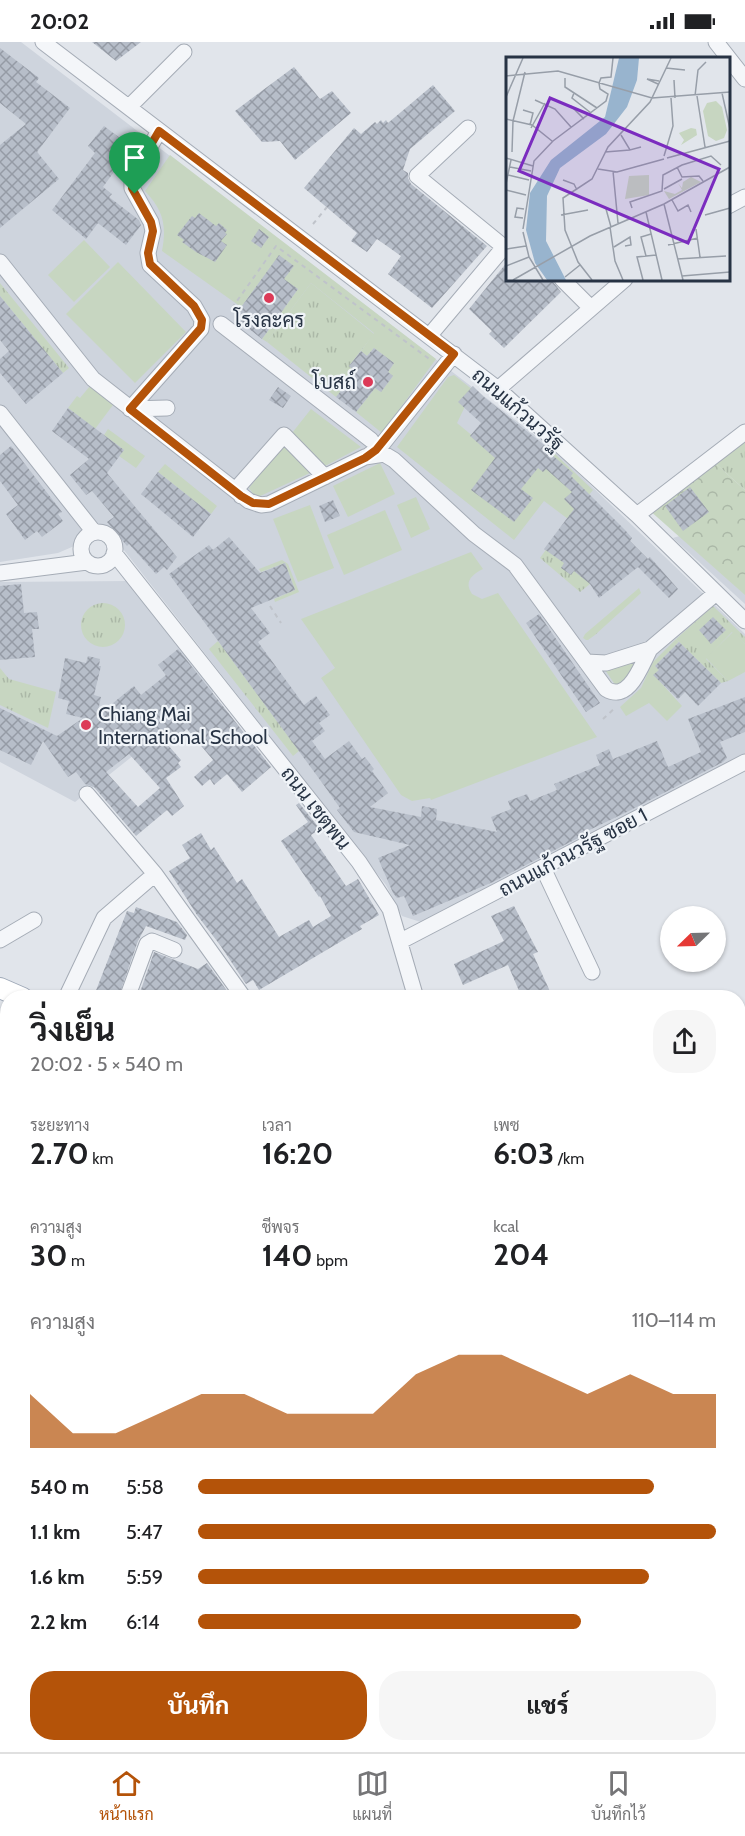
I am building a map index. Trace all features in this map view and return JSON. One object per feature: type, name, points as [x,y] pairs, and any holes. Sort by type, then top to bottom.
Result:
[{"type":"street","name":"ถนนแก้วนวรัฐ","points":[[43,42],[498,389],[637,515],[745,621]]},
{"type":"street","points":[[716,42],[728,57]]},
{"type":"street","points":[[129,107],[184,52]]},
{"type":"street","points":[[730,60],[745,79]]},
{"type":"street","points":[[434,339],[430,335],[504,247],[417,176],[468,128]]},
{"type":"street","points":[[130,409],[201,328],[202,320],[194,306],[150,264],[148,253],[153,231],[151,222],[132,188],[132,177],[159,131]]},
{"type":"street","points":[[730,205],[745,197]]},
{"type":"street","points":[[0,262],[93,379],[241,496],[253,503],[269,504],[365,458],[378,454],[390,456],[474,534],[515,565],[606,689],[613,693],[622,692],[631,684],[650,649],[716,593]]},
{"type":"street","points":[[563,280],[591,308]]},
{"type":"street","points":[[498,389],[624,280]]},
{"type":"street","points":[[221,324],[371,440]]},
{"type":"street","points":[[365,458],[380,447],[454,354]]},
{"type":"street","points":[[130,409],[167,408]]},
{"type":"street","points":[[0,413],[94,532]]},
{"type":"street","points":[[637,515],[745,432]]},
{"type":"street","points":[[241,496],[238,487],[284,435],[325,477]]},
{"type":"street","points":[[94,532],[109,536],[115,546],[110,561],[95,566],[87,562],[82,555],[82,543],[88,534],[94,532]]},
{"type":"street","name":"ถนน เชตุพน","points":[[114,553],[358,862],[390,909],[414,990]]},
{"type":"street","points":[[0,573],[87,562]]},
{"type":"street","points":[[586,662],[606,663],[650,649]]},
{"type":"street","name":"ถนนแก้วนวรัฐ ซอย 1","points":[[401,941],[745,762]]},
{"type":"street","points":[[87,794],[154,874],[238,990]]},
{"type":"street","points":[[543,868],[592,972]]},
{"type":"street","points":[[70,990],[104,918],[154,874]]},
{"type":"street","points":[[0,940],[34,920]]},
{"type":"street","points":[[130,990],[147,944],[152,941],[174,950]]},
{"type":"path","points":[[313,224],[327,207]]},
{"type":"path","points":[[232,308],[276,246],[434,363]]},
{"type":"path","points":[[270,606],[281,623]]},
{"type":"path","points":[[603,719],[615,707]]},
{"type":"shaded area","points":[[0,42],[21,42],[553,449],[745,634],[745,755],[427,924],[402,916],[386,885],[109,531],[58,553],[0,562]]},
{"type":"shaded area","points":[[745,516],[745,604],[673,538]]},
{"type":"shaded area","name":"Chiang Mai International School","points":[[129,581],[218,688],[75,802],[0,762],[0,582]]},
{"type":"green space","points":[[170,155],[436,359],[382,433],[356,412],[375,388],[381,392],[393,376],[388,372],[394,363],[374,348],[367,356],[361,351],[374,333],[311,283],[267,342],[262,339],[298,289],[265,275],[241,307],[162,251],[164,226],[162,218],[160,211],[145,191]]},
{"type":"green space","points":[[84,240],[110,267],[74,302],[48,275]]},
{"type":"green space","points":[[118,262],[186,332],[135,383],[66,314]]},
{"type":"green space","points":[[0,283],[69,368],[63,373],[0,296]]},
{"type":"green space","points":[[311,283],[374,334],[349,366],[356,372],[336,397],[267,342]]},
{"type":"green space","points":[[454,375],[473,390],[457,423],[526,480],[553,452],[593,490],[568,519],[544,501],[514,540],[397,447],[448,377]]},
{"type":"green space","points":[[90,386],[113,405],[95,429],[68,408],[77,396],[80,398]]},
{"type":"green space","points":[[311,409],[361,447],[325,466],[292,433]]},
{"type":"green space","points":[[108,429],[145,456],[136,468],[119,456],[124,450],[104,435]]},
{"type":"green space","points":[[745,440],[745,490],[715,463]]},
{"type":"green space","points":[[282,445],[312,472],[256,498],[249,488]]},
{"type":"green space","points":[[380,463],[395,494],[348,517],[333,486]]},
{"type":"green space","points":[[715,463],[745,490],[745,595],[648,509]]},
{"type":"green space","points":[[165,464],[217,506],[211,514],[158,472]]},
{"type":"green space","points":[[416,497],[430,529],[411,538],[397,505]]},
{"type":"green space","points":[[310,505],[334,568],[298,582],[273,519]]},
{"type":"green space","points":[[385,510],[402,550],[344,575],[327,535]]},
{"type":"green space","points":[[568,519],[625,556],[580,592],[540,558]]},
{"type":"green space","points":[[471,552],[483,569],[470,579],[469,586],[472,594],[482,599],[498,593],[597,737],[431,800],[430,798],[412,801],[401,795],[321,678],[335,668],[301,619]]},
{"type":"green space","points":[[282,560],[288,564],[299,592],[275,602],[274,599],[295,590],[285,563],[261,572],[259,569]]},
{"type":"green space","points":[[639,588],[641,593],[595,635],[588,640],[583,638],[585,634]]},
{"type":"green space","points":[[103,603],[119,609],[125,625],[119,641],[103,647],[87,641],[81,625],[87,609]]},
{"type":"green space","points":[[713,606],[745,637],[745,644],[732,632],[706,659],[728,681],[721,683],[676,639]]},
{"type":"green space","points":[[733,632],[745,644],[745,672],[728,681],[706,658]]},
{"type":"green space","points":[[676,639],[679,642],[655,666],[659,670],[654,675],[682,706],[667,721],[649,703],[626,716],[620,707],[641,688],[653,662]]},
{"type":"green space","points":[[218,641],[299,751],[293,756],[209,649]]},
{"type":"green space","points":[[642,656],[618,689],[603,667]]},
{"type":"green space","points":[[0,668],[9,679],[56,692],[48,728],[0,705]]},
{"type":"building","points":[[92,42],[141,42],[116,61]]},
{"type":"building","points":[[0,48],[39,78],[36,82],[70,108],[37,152],[59,179],[0,228],[0,145],[26,124],[0,103]]},
{"type":"building","points":[[294,67],[320,99],[332,91],[351,113],[295,160],[280,141],[262,142],[235,111]]},
{"type":"building","points":[[433,85],[455,111],[410,149],[403,170],[408,173],[411,184],[487,246],[432,308],[388,274],[401,256],[377,239],[367,252],[351,241],[357,233],[304,188],[354,128],[361,134],[375,122],[377,124],[381,120],[383,123],[386,120],[388,123]]},
{"type":"building","points":[[104,126],[132,147],[103,187],[112,194],[109,197],[139,220],[141,225],[126,245],[98,223],[86,239],[52,210],[95,153],[88,146]]},
{"type":"building","points":[[199,213],[216,226],[219,223],[227,230],[225,233],[227,234],[221,241],[227,245],[215,262],[196,252],[182,242],[184,240],[177,235],[192,216],[195,218]]},
{"type":"building","points":[[259,229],[269,237],[261,248],[251,241]]},
{"type":"building","name":"โรงละคร","points":[[279,255],[294,266],[284,279],[298,289],[262,339],[234,317]]},
{"type":"building","points":[[506,263],[506,280],[552,280],[561,292],[504,348],[489,334],[492,331],[469,309]]},
{"type":"building","points":[[0,296],[63,373],[26,404],[0,373],[0,359],[9,351],[0,340]]},
{"type":"building","name":"โบสถ์","points":[[374,348],[394,363],[388,372],[393,376],[381,392],[375,388],[356,412],[336,397],[356,372],[349,366],[361,351],[367,356]]},
{"type":"building","points":[[473,386],[553,452],[551,454],[573,473],[571,476],[625,530],[632,538],[630,541],[648,559],[650,557],[678,589],[669,598],[638,567],[599,598],[590,584],[574,571],[571,575],[561,568],[564,563],[544,549],[574,509],[564,499],[572,492],[546,469],[543,472],[538,468],[521,489],[533,498],[514,522],[471,490],[495,458],[470,436],[481,423],[458,402]]},
{"type":"building","points":[[278,387],[291,396],[283,408],[269,400]]},
{"type":"building","points":[[68,408],[124,450],[107,473],[177,557],[167,570],[164,567],[156,574],[129,544],[127,546],[107,522],[114,517],[92,491],[86,495],[70,475],[89,459],[52,431]]},
{"type":"building","points":[[11,446],[62,512],[58,514],[63,521],[42,537],[37,531],[25,540],[6,514],[18,505],[0,481],[0,455]]},
{"type":"building","points":[[158,472],[211,514],[193,537],[141,494]]},
{"type":"building","points":[[690,487],[709,512],[683,531],[665,506]]},
{"type":"building","points":[[333,500],[340,516],[325,522],[319,506]]},
{"type":"building","points":[[229,537],[260,573],[285,563],[295,590],[251,608],[270,633],[258,642],[304,705],[316,696],[330,715],[319,723],[325,731],[312,741],[325,759],[349,741],[362,759],[365,757],[374,769],[372,771],[388,793],[370,807],[421,817],[422,806],[437,809],[436,820],[497,832],[491,817],[511,809],[508,801],[527,794],[530,801],[557,790],[554,784],[600,765],[596,755],[609,749],[613,759],[657,741],[668,767],[701,752],[688,719],[745,697],[745,732],[720,742],[727,758],[723,762],[579,835],[580,837],[493,882],[413,916],[404,896],[397,898],[393,893],[378,858],[410,845],[354,832],[337,810],[340,808],[323,784],[169,574],[209,545],[213,550]]},
{"type":"building","points":[[21,584],[24,613],[37,612],[39,629],[32,629],[35,657],[0,660],[0,586]]},
{"type":"building","points":[[539,614],[600,703],[586,712],[526,623]]},
{"type":"building","points":[[713,617],[726,630],[711,644],[699,630]]},
{"type":"building","points":[[679,642],[721,683],[698,706],[685,692],[678,699],[653,675],[659,670],[655,666]]},
{"type":"building","points":[[178,649],[271,767],[242,792],[227,774],[214,785],[210,779],[202,786],[194,777],[213,760],[187,729],[168,745],[181,760],[178,763],[181,767],[166,778],[184,806],[172,816],[167,810],[136,836],[94,787],[85,784],[76,772],[68,777],[43,741],[31,765],[0,750],[0,708],[57,736],[83,718],[66,714],[69,701],[58,698],[65,658],[86,663],[88,656],[100,659],[99,666],[101,666],[94,695],[101,697],[97,716],[134,686],[141,695],[166,675],[158,665]],"holes":[[[129,754],[160,788],[138,807],[106,772]]]},
{"type":"building","points":[[299,803],[320,829],[311,835],[346,886],[358,879],[379,915],[360,926],[362,929],[259,990],[253,980],[246,984],[169,871],[190,858],[182,845],[201,833],[211,850],[214,847],[237,883],[242,879],[279,937],[309,920],[313,927],[331,916],[320,896],[281,841],[308,822],[296,805]]},
{"type":"building","points":[[514,906],[538,952],[533,954],[549,990],[519,990],[508,965],[463,985],[454,964],[504,941],[491,916]]},
{"type":"building","points":[[136,907],[177,922],[187,935],[185,940],[146,926],[138,941],[121,990],[96,990],[127,911],[134,913]]},
{"type":"building","points":[[154,952],[198,969],[207,963],[226,990],[141,990]]},
{"type":"place","name":"โรงละคร","points":[[269,298]]},
{"type":"place","name":"โบสถ์","points":[[368,382]]},
{"type":"place","name":"Chiang Mai International School","points":[[86,725]]},
{"type":"route","points":[[159,131],[454,354],[376,450],[365,458],[269,504],[253,503],[130,409],[201,328],[202,320],[194,306],[150,264],[148,253],[153,231],[146,210],[135,194],[132,188],[132,177],[159,131]]}]
